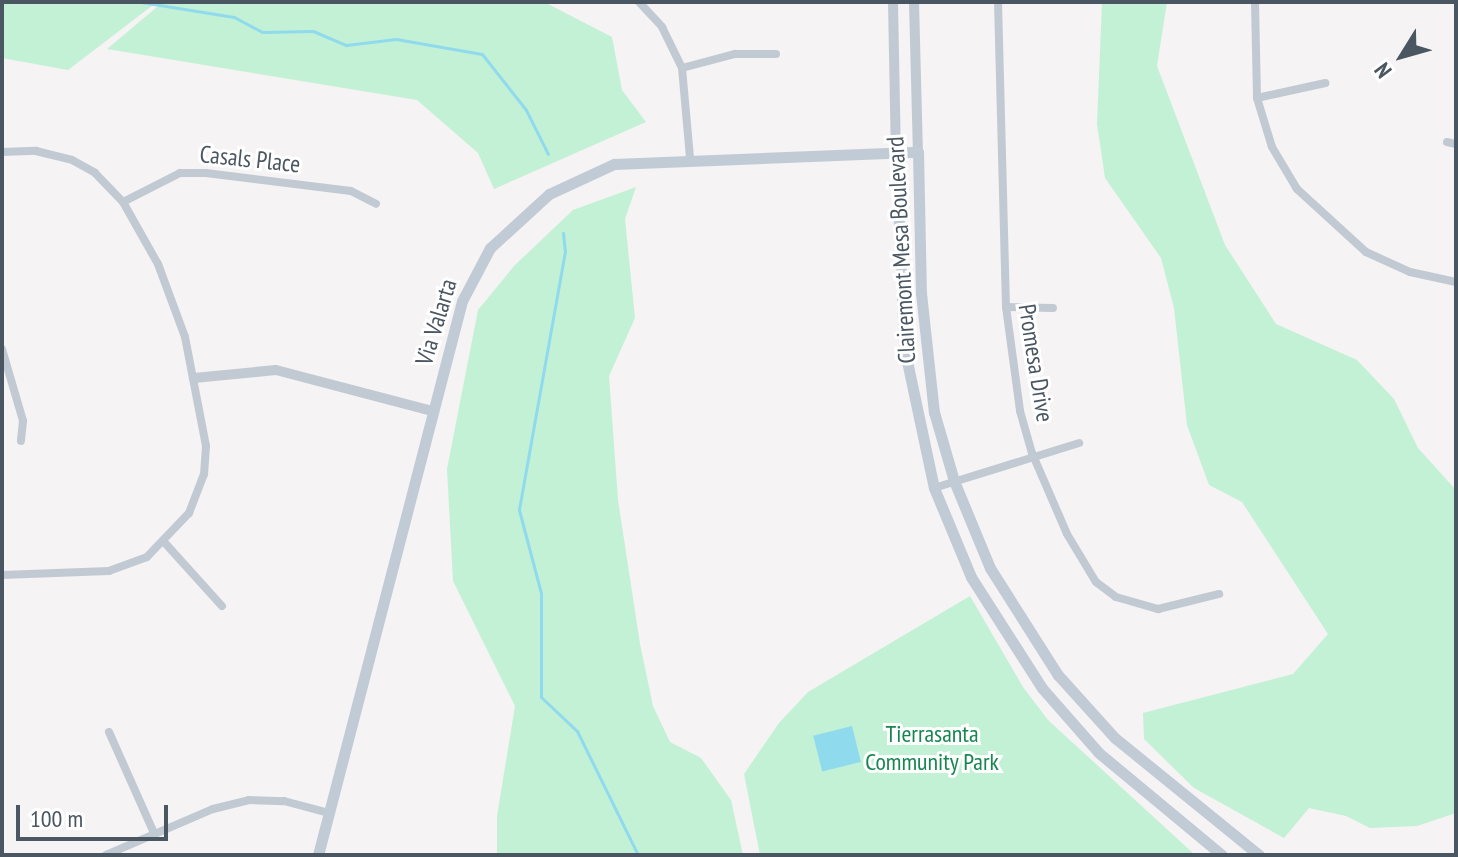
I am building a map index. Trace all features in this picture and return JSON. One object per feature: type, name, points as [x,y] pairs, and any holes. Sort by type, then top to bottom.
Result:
[{"type":"main road","name":"Via Valarta","points":[[318,855],[462,301],[490,248],[517,220],[569,182],[614,164],[690,157],[918,152]]},
{"type":"main road","name":"Clairemont Mesa Boulevard","points":[[918,152],[924,334],[934,412],[954,481],[990,568],[1058,675],[1156,775],[1259,855]]},
{"type":"main road","name":"Clairemont Mesa Boulevard","points":[[896,154],[904,347],[934,488],[971,577],[1023,662],[1099,753],[1222,855]]},
{"type":"main road","points":[[1023,662],[1044,664],[1058,675]]},
{"type":"street","points":[[639,2],[662,27],[682,68],[690,157]]},
{"type":"street","name":"Clairemont Mesa Boulevard","points":[[893,2],[896,154]]},
{"type":"street","name":"Clairemont Mesa Boulevard","points":[[914,2],[918,152]]},
{"type":"street","name":"Promesa Drive","points":[[998,2],[1006,307],[1020,411],[1032,453],[1067,534],[1096,582],[1116,597],[1158,609],[1219,594]]},
{"type":"street","points":[[1255,2],[1257,98],[1272,147],[1312,209],[1366,252],[1410,272],[1456,282]]},
{"type":"street","points":[[682,68],[735,54],[776,54]]},
{"type":"street","points":[[1257,98],[1325,83]]},
{"type":"street","points":[[2,152],[36,151],[72,160],[95,173],[123,202],[158,264],[194,378],[206,446],[204,474],[189,513],[165,543],[136,562],[109,571],[2,575]]},
{"type":"street","name":"Casals Place","points":[[123,202],[180,173],[206,173],[351,191],[376,204]]},
{"type":"street","points":[[1006,307],[1053,308]]},
{"type":"street","points":[[2,349],[23,421],[21,441]]},
{"type":"street","points":[[194,378],[276,370],[432,411]]},
{"type":"street","points":[[934,488],[1032,453],[1079,443]]},
{"type":"street","points":[[165,543],[222,606]]},
{"type":"street","points":[[109,732],[154,833]]},
{"type":"street","points":[[106,855],[154,833],[249,800],[284,801],[329,813]]},
{"type":"green space","points":[[2,2],[157,2],[68,70],[2,58]]},
{"type":"green space","points":[[163,2],[544,2],[612,37],[622,90],[646,122],[494,189],[478,153],[417,100],[107,49]]},
{"type":"green space","points":[[1102,2],[1167,2],[1157,66],[1225,245],[1276,324],[1357,360],[1394,399],[1418,448],[1456,490],[1456,813],[1417,826],[1370,828],[1346,816],[1309,808],[1284,838],[1194,788],[1144,739],[1143,713],[1293,674],[1328,634],[1242,502],[1209,485],[1187,425],[1174,308],[1161,258],[1105,178],[1097,124]]},
{"type":"green space","points":[[636,187],[625,219],[635,318],[609,376],[618,500],[640,644],[653,706],[670,742],[701,758],[731,800],[743,855],[497,855],[497,816],[515,706],[453,581],[447,469],[478,310],[514,266],[573,210]]},
{"type":"green space","name":"Tierrasanta Community Park","points":[[970,596],[1023,687],[1048,720],[1195,855],[760,855],[744,774],[779,723],[808,692]]},
{"type":"water","points":[[852,726],[861,762],[822,772],[813,736]]},
{"type":"waterway","points":[[141,2],[234,17],[262,32],[313,31],[346,45],[396,39],[482,54],[526,110],[548,154]]},
{"type":"waterway","points":[[563,233],[565,251],[519,510],[541,593],[541,697],[577,731],[638,855]]}]
